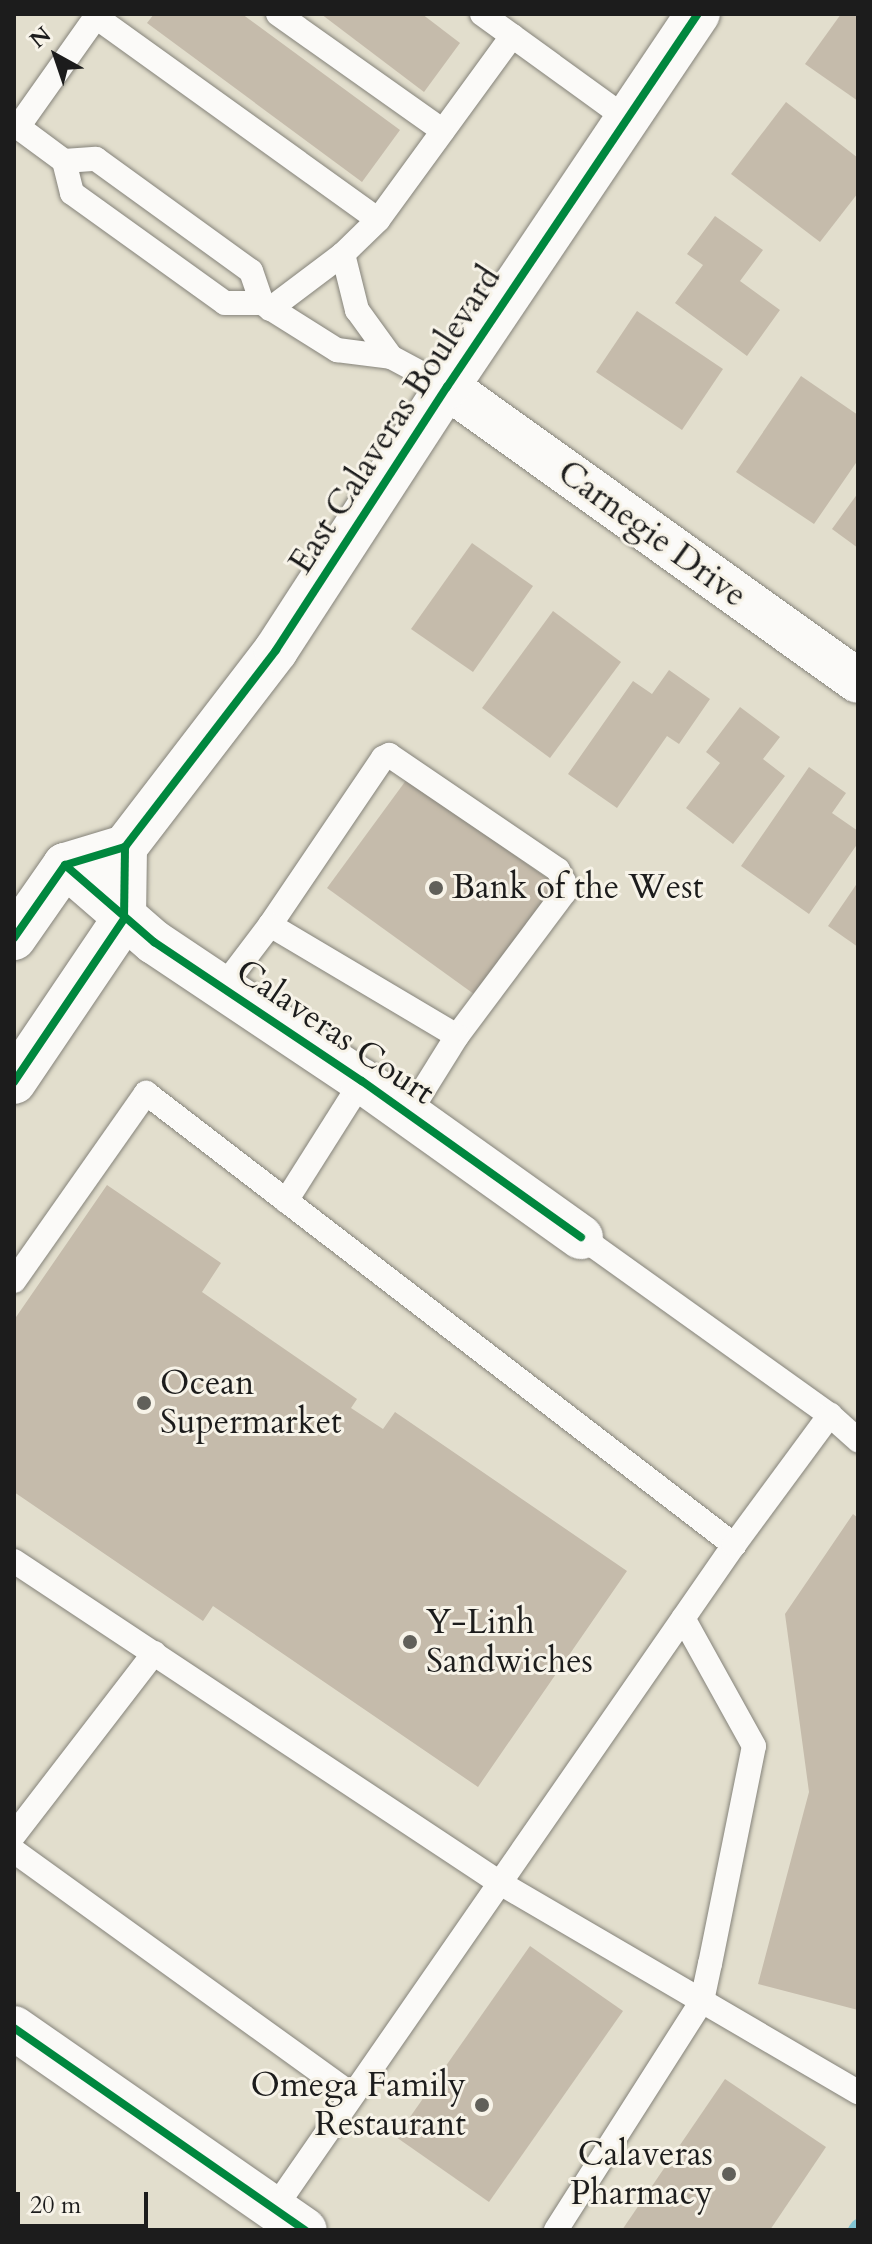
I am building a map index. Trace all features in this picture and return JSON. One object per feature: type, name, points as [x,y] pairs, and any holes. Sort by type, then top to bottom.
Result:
[{"type":"main road","name":"East Calaveras Boulevard","points":[[125,847],[276,650],[447,387],[698,14]]},
{"type":"main road","name":"Carnegie Drive","points":[[447,387],[858,681]]},
{"type":"main road","points":[[14,938],[65,865],[125,847],[124,919],[14,1082]]},
{"type":"main road","name":"Calaveras Court","points":[[65,865],[124,919],[409,1113],[581,1237]]},
{"type":"main road","points":[[14,2028],[289,2219]]},
{"type":"lane","points":[[278,14],[443,131]]},
{"type":"lane","points":[[482,14],[627,119]]},
{"type":"lane","points":[[378,220],[97,16],[18,127],[64,161],[72,193],[225,303],[266,306],[337,350],[391,357],[447,387]]},
{"type":"lane","points":[[266,306],[343,254],[378,220],[512,36]]},
{"type":"lane","points":[[64,161],[96,159],[251,271],[266,306]]},
{"type":"lane","points":[[343,254],[357,310],[391,357]]},
{"type":"lane","points":[[223,987],[270,925],[383,758],[389,755],[558,870],[564,882],[564,893],[457,1036],[409,1113]]},
{"type":"lane","points":[[270,925],[457,1036]]},
{"type":"lane","points":[[286,1201],[362,1081]]},
{"type":"lane","points":[[14,1281],[146,1093],[734,1545]]},
{"type":"lane","points":[[581,1237],[830,1415],[858,1440]]},
{"type":"lane","points":[[289,2219],[352,2095],[734,1545],[830,1415]]},
{"type":"lane","points":[[14,1561],[500,1883],[858,2092]]},
{"type":"lane","points":[[556,2230],[702,2001],[754,1746],[683,1618]]},
{"type":"lane","points":[[14,1835],[154,1653]]},
{"type":"lane","points":[[14,1851],[352,2095]]},
{"type":"building","points":[[154,14],[242,14],[400,130],[362,182],[147,23]]},
{"type":"building","points":[[321,14],[422,14],[460,43],[424,92]]},
{"type":"building","points":[[841,14],[858,16],[858,101],[805,64]]},
{"type":"building","points":[[786,102],[858,158],[858,193],[820,242],[731,174]]},
{"type":"building","points":[[715,216],[763,250],[740,281],[780,310],[747,356],[675,303],[703,265],[687,254]]},
{"type":"building","points":[[637,311],[723,369],[682,430],[596,372]]},
{"type":"building","points":[[801,376],[858,415],[858,460],[814,524],[736,472]]},
{"type":"building","points":[[858,493],[858,548],[832,529]]},
{"type":"building","points":[[472,543],[533,586],[473,672],[411,629]]},
{"type":"building","points":[[553,611],[621,662],[550,758],[482,708]]},
{"type":"building","points":[[669,670],[710,699],[679,744],[667,736],[617,808],[568,774],[633,681],[652,694]]},
{"type":"building","points":[[740,707],[780,737],[763,759],[785,776],[733,844],[686,808],[720,763],[706,752]]},
{"type":"building","points":[[809,767],[846,793],[832,813],[858,831],[858,843],[809,914],[741,866]]},
{"type":"building","points":[[407,779],[558,886],[478,997],[327,888]]},
{"type":"building","points":[[858,882],[858,947],[828,926]]},
{"type":"building","points":[[107,1185],[221,1263],[202,1292],[357,1399],[351,1408],[383,1429],[395,1412],[627,1571],[478,1787],[213,1606],[203,1621],[14,1492],[14,1320]]},
{"type":"building","points":[[853,1514],[858,1518],[858,2010],[758,1984],[809,1792],[785,1614]]},
{"type":"building","points":[[530,1946],[623,2011],[489,2202],[396,2137]]},
{"type":"building","points":[[725,2079],[826,2147],[770,2230],[622,2230]]},
{"type":"waterway","points":[[855,2230],[858,2226]]},
{"type":"cycle path","points":[[14,938],[65,865],[125,847],[276,650],[447,387],[698,14]]},
{"type":"cycle path","points":[[14,1082],[124,919],[125,847]]},
{"type":"cycle path","points":[[65,865],[154,942],[362,1081],[581,1237]]},
{"type":"cycle path","points":[[14,2028],[305,2230]]},
{"type":"place","name":"Bank of the West","points":[[436,888]]},
{"type":"place","name":"Ocean Supermarket","points":[[144,1403]]},
{"type":"place","name":"Y-Linh Sandwiches","points":[[410,1642]]},
{"type":"place","name":"Omega Family Restaurant","points":[[482,2105]]},
{"type":"place","name":"Calaveras Pharmacy","points":[[729,2174]]}]
